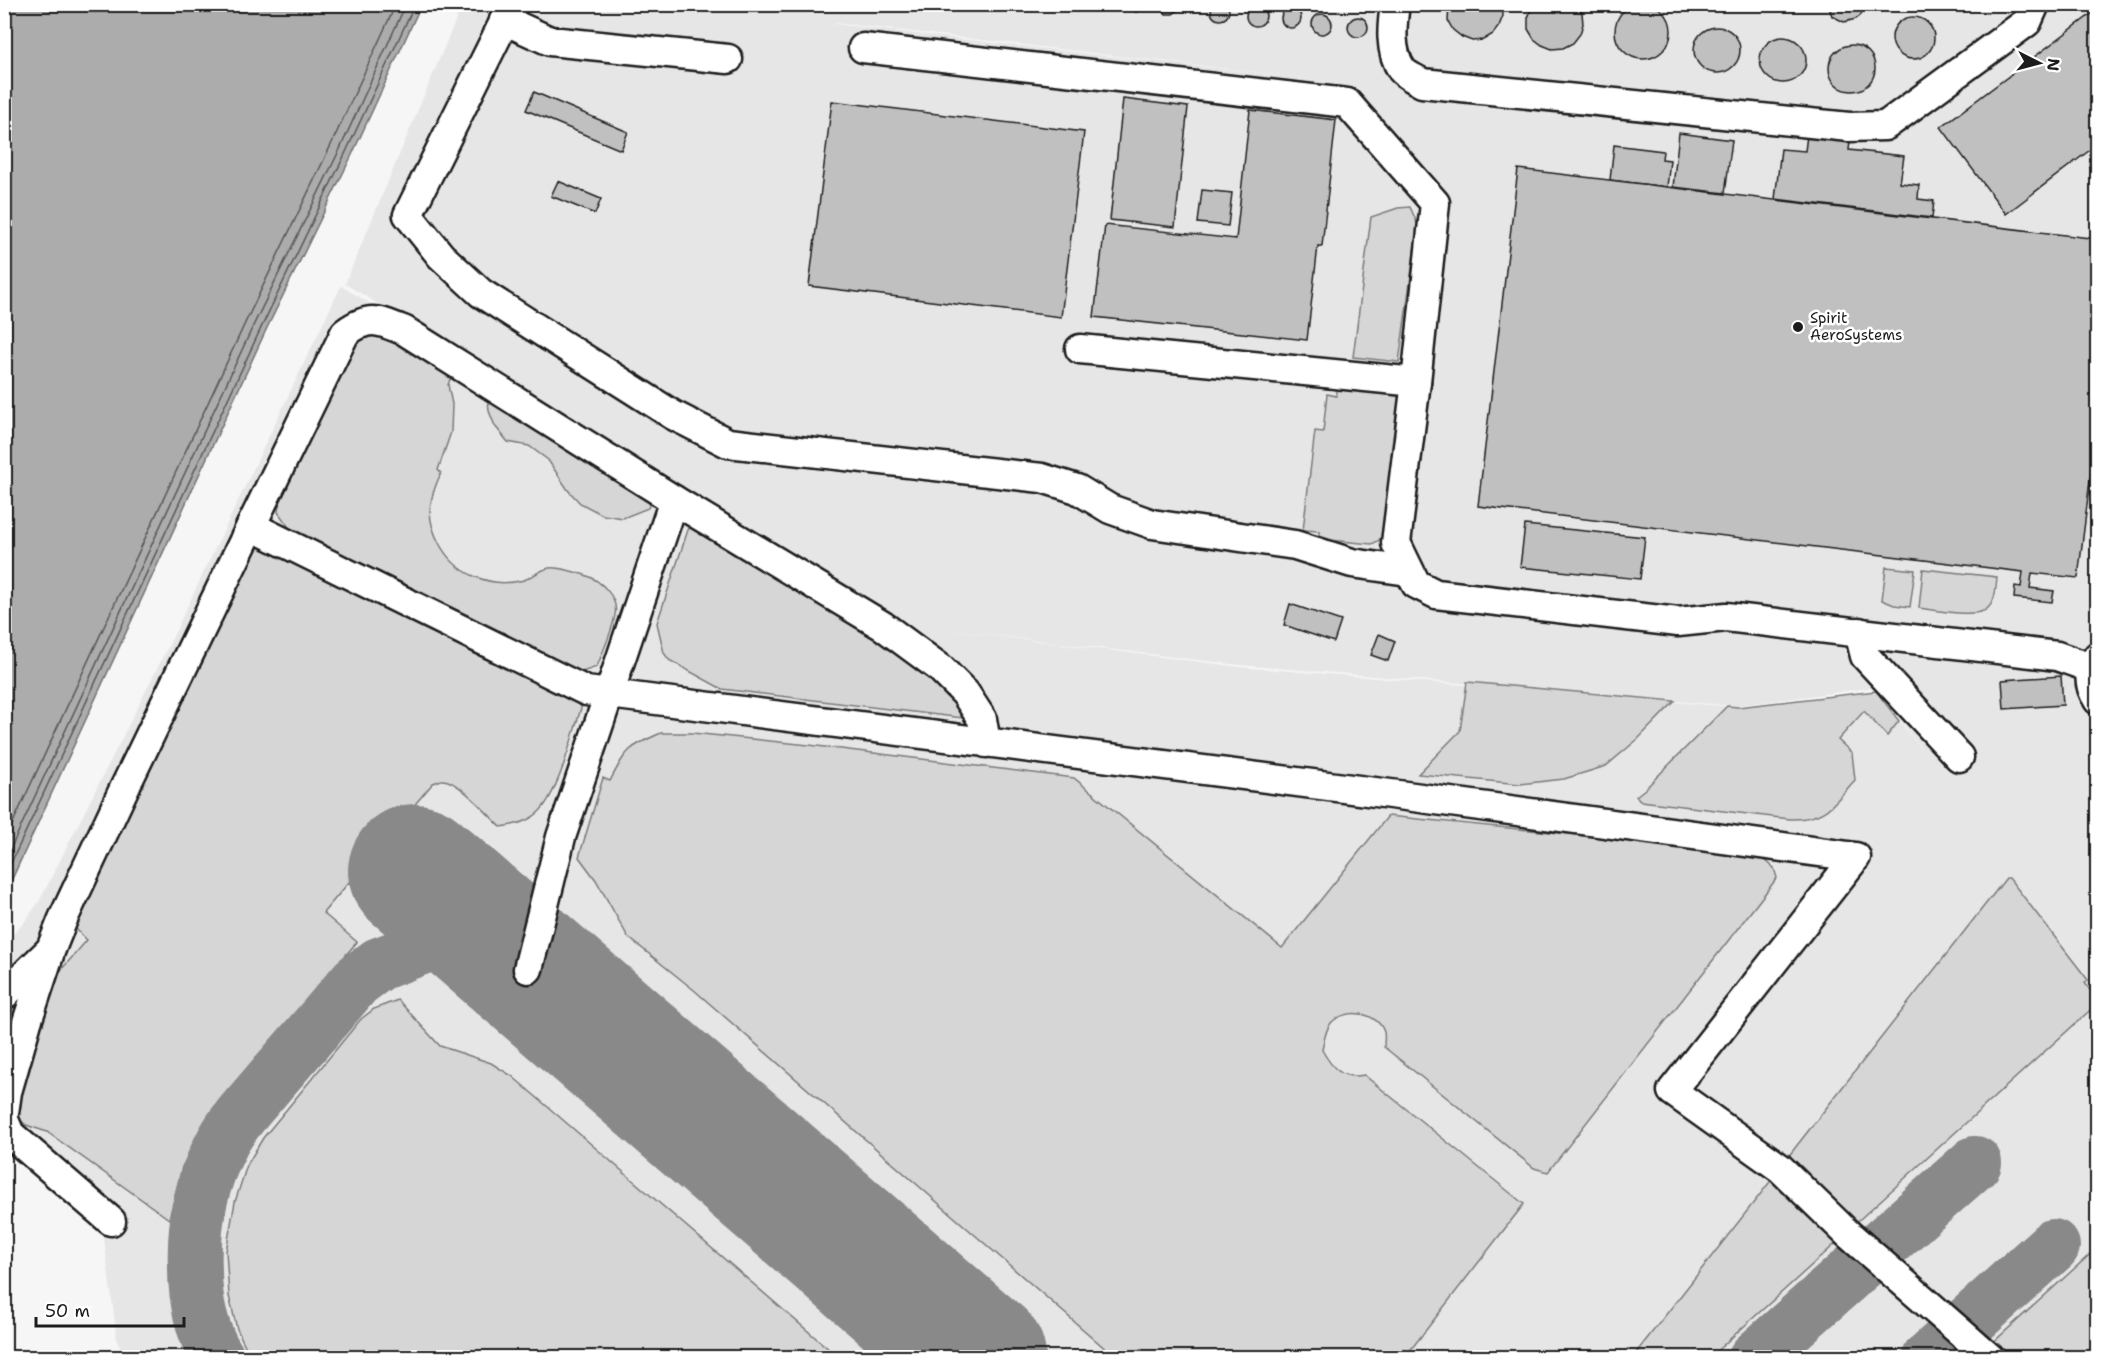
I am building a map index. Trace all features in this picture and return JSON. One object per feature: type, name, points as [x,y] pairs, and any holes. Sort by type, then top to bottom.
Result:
[{"type":"lane","points":[[1395,4],[1392,45],[1402,71],[1422,83],[1849,127],[1885,126],[2027,22],[2035,4]]},
{"type":"lane","points":[[728,59],[550,41],[508,12],[408,215],[441,256],[481,293],[674,415],[728,443],[1042,478],[1077,489],[1110,509],[1152,524],[1295,545],[1352,563],[1408,571]]},
{"type":"lane","points":[[863,48],[1347,103],[1435,203],[1396,543],[1416,585],[1436,594],[1678,622],[1726,617],[2094,662],[2090,680],[2097,700]]},
{"type":"lane","points":[[4,1113],[7,1092],[24,1032],[51,949],[123,791],[345,333],[360,322],[382,322],[405,331],[674,500],[883,626],[940,668],[964,693],[982,719],[986,743]]},
{"type":"lane","points":[[1080,349],[1416,382]]},
{"type":"lane","points":[[528,969],[561,837],[674,500]]},
{"type":"lane","points":[[251,526],[586,691],[1430,799],[1856,857],[1672,1091],[1780,1168],[1847,1233],[1990,1358]]},
{"type":"lane","points":[[1859,633],[1865,656],[1959,757]]},
{"type":"lane","points":[[4,995],[51,949]]},
{"type":"lane","points":[[4,1120],[9,1134],[111,1221]]},
{"type":"shaded area","points":[[462,5],[2097,5],[2097,1357],[121,1357],[123,1356],[117,1339],[102,1223],[5,1143],[5,942],[24,923],[40,900],[167,649],[341,286],[755,532],[345,284]],"holes":[[[835,23],[1342,82],[1013,45]],[[911,625],[1239,665],[1735,706],[1876,687],[1927,757],[1876,690],[1735,707],[1240,667]]]},
{"type":"shaded area","points":[[1410,207],[1418,225],[1399,362],[1353,357],[1371,217],[1398,208]]},
{"type":"shaded area","points":[[368,328],[453,370],[448,385],[452,404],[451,432],[438,470],[441,473],[430,508],[435,533],[446,554],[464,571],[486,580],[511,582],[524,580],[542,570],[553,568],[576,572],[597,581],[611,596],[615,615],[597,667],[579,673],[293,533],[278,512],[280,493],[354,334]]},
{"type":"shaded area","points":[[487,388],[654,494],[648,508],[623,518],[603,515],[580,503],[568,490],[548,460],[529,446],[508,442],[495,426],[489,411]]},
{"type":"shaded area","points":[[1336,388],[1396,392],[1399,398],[1383,535],[1372,544],[1319,539],[1319,531],[1303,530],[1315,431],[1323,432],[1327,394],[1336,396]]},
{"type":"shaded area","points":[[692,518],[846,609],[968,708],[963,718],[722,689],[669,660],[664,653],[657,623]]},
{"type":"shaded area","points":[[268,545],[533,674],[582,705],[559,777],[539,812],[521,822],[501,827],[456,785],[442,780],[433,783],[323,913],[357,942],[219,1101],[182,1167],[169,1219],[47,1132],[26,1125],[16,1116],[48,985],[87,940],[73,926],[249,551]]},
{"type":"shaded area","points":[[1886,567],[1915,570],[1910,607],[1894,605],[1882,600]]},
{"type":"shaded area","points":[[1923,569],[1997,577],[1993,601],[1988,608],[1975,613],[1919,608]]},
{"type":"shaded area","points":[[1467,682],[1675,701],[1638,739],[1606,766],[1564,779],[1520,784],[1418,774],[1460,731]]},
{"type":"shaded area","points":[[1876,691],[1899,721],[1887,736],[1864,711],[1838,740],[1852,753],[1855,780],[1834,804],[1820,814],[1802,819],[1790,819],[1641,801],[1636,796],[1727,706],[1738,707]]},
{"type":"shaded area","points":[[661,733],[692,733],[809,745],[1074,778],[1282,948],[1388,816],[1630,840],[1763,858],[1774,868],[1777,878],[1548,1172],[1534,1168],[1384,1047],[1384,1032],[1375,1020],[1368,1016],[1352,1014],[1337,1018],[1331,1023],[1322,1050],[1338,1071],[1350,1076],[1364,1075],[1524,1204],[1405,1357],[1116,1358],[694,990],[628,937],[596,880],[579,857],[603,778],[610,781],[620,762],[634,746]]},
{"type":"shaded area","points":[[2006,878],[2009,878],[2088,980],[2085,983],[2097,1000],[2097,1004],[1849,1229],[1784,1162]]},
{"type":"shaded area","points":[[398,1000],[440,1046],[491,1063],[512,1076],[838,1357],[252,1357],[237,1329],[229,1296],[226,1251],[235,1202],[247,1165],[263,1138],[361,1019],[374,1009]]},
{"type":"shaded area","points":[[1776,1174],[1844,1236],[1710,1357],[1632,1358]]},
{"type":"shaded area","points":[[2097,1248],[2097,1357],[1977,1357]]},
{"type":"water","points":[[5,4],[421,5],[351,157],[266,330],[12,879],[5,887]]},
{"type":"building","points":[[1220,2],[1226,5],[1229,11],[1226,17],[1220,20],[1214,17],[1211,11],[1214,5]]},
{"type":"building","points":[[1643,3],[1658,8],[1666,16],[1671,31],[1666,46],[1658,54],[1643,59],[1628,54],[1620,46],[1615,31],[1620,16],[1628,8]]},
{"type":"building","points":[[1050,4],[1089,4],[1079,10],[1066,11]]},
{"type":"building","points":[[1128,4],[1146,4],[1143,10],[1136,12],[1130,9]]},
{"type":"building","points":[[1162,4],[1179,4],[1178,10],[1173,14],[1166,14],[1162,8]]},
{"type":"building","points":[[1449,4],[1502,4],[1503,16],[1493,34],[1483,40],[1472,41],[1453,30],[1448,21]]},
{"type":"building","points":[[1533,4],[1578,4],[1583,24],[1580,34],[1573,43],[1563,48],[1552,49],[1534,39],[1528,29],[1528,18]]},
{"type":"building","points":[[1828,4],[1865,4],[1861,15],[1844,22],[1832,16]]},
{"type":"building","points":[[1252,6],[1260,6],[1266,12],[1266,20],[1260,26],[1252,26],[1246,20],[1246,12]]},
{"type":"building","points":[[1287,8],[1295,8],[1301,14],[1301,22],[1295,28],[1287,28],[1281,22],[1281,14]]},
{"type":"building","points":[[2098,9],[2098,144],[2006,214],[1941,127]]},
{"type":"building","points":[[1318,14],[1326,14],[1332,20],[1332,28],[1326,34],[1318,34],[1312,28],[1312,20]]},
{"type":"building","points":[[1354,17],[1362,17],[1368,23],[1368,31],[1362,37],[1354,37],[1348,31],[1348,23]]},
{"type":"building","points":[[1913,17],[1928,23],[1934,38],[1928,53],[1913,59],[1898,53],[1892,38],[1898,23]]},
{"type":"building","points":[[1717,27],[1733,34],[1740,50],[1733,66],[1717,73],[1701,66],[1694,50],[1701,34]]},
{"type":"building","points":[[1783,37],[1799,44],[1806,60],[1799,76],[1783,83],[1767,76],[1760,60],[1767,44]]},
{"type":"building","points":[[1852,45],[1868,52],[1875,68],[1868,84],[1852,91],[1836,84],[1829,68],[1836,52]]},
{"type":"building","points":[[534,92],[628,132],[621,150],[526,110]]},
{"type":"building","points":[[1123,99],[1188,107],[1175,227],[1110,220]]},
{"type":"building","points":[[832,101],[1084,132],[1061,317],[809,286]]},
{"type":"building","points":[[1250,110],[1336,120],[1322,246],[1318,246],[1307,340],[1094,317],[1105,225],[1236,239]]},
{"type":"building","points":[[1679,133],[1732,140],[1725,193],[1673,187]]},
{"type":"building","points":[[1807,135],[1850,141],[1849,150],[1904,156],[1900,183],[1919,185],[1918,199],[1934,201],[1932,218],[1775,199],[1781,149],[1805,151]]},
{"type":"building","points":[[1614,145],[1663,151],[1662,159],[1670,160],[1667,187],[1610,180]]},
{"type":"building","name":"Spirit AeroSystems","points":[[1518,169],[2098,239],[2098,415],[2078,578],[2032,573],[2030,588],[2054,591],[2052,602],[2014,598],[2015,586],[2021,587],[2023,572],[1478,506]]},
{"type":"building","points":[[558,181],[601,199],[595,214],[551,196]]},
{"type":"building","points":[[1202,190],[1232,193],[1228,226],[1198,223]]},
{"type":"building","points":[[1525,525],[1645,537],[1640,579],[1520,567]]},
{"type":"building","points":[[1290,604],[1341,621],[1334,642],[1284,625]]},
{"type":"building","points":[[1379,634],[1395,641],[1388,661],[1371,655]]},
{"type":"building","points":[[2061,676],[2063,705],[2004,709],[2002,680]]},
{"type":"taxiway","points":[[218,1358],[212,1349],[198,1304],[195,1281],[195,1238],[199,1207],[207,1177],[220,1147],[237,1121],[356,981],[379,964],[427,946],[459,945],[491,952],[528,969]]},
{"type":"taxiway","points":[[1755,1358],[1975,1163]]},
{"type":"taxiway","points":[[1929,1358],[2053,1246]]},
{"type":"taxiway","points":[[886,1279],[906,1302],[926,1331],[934,1358]]},
{"type":"runway","points":[[415,871],[979,1358]]},
{"type":"place","name":"Spirit AeroSystems","points":[[1798,327]]}]
